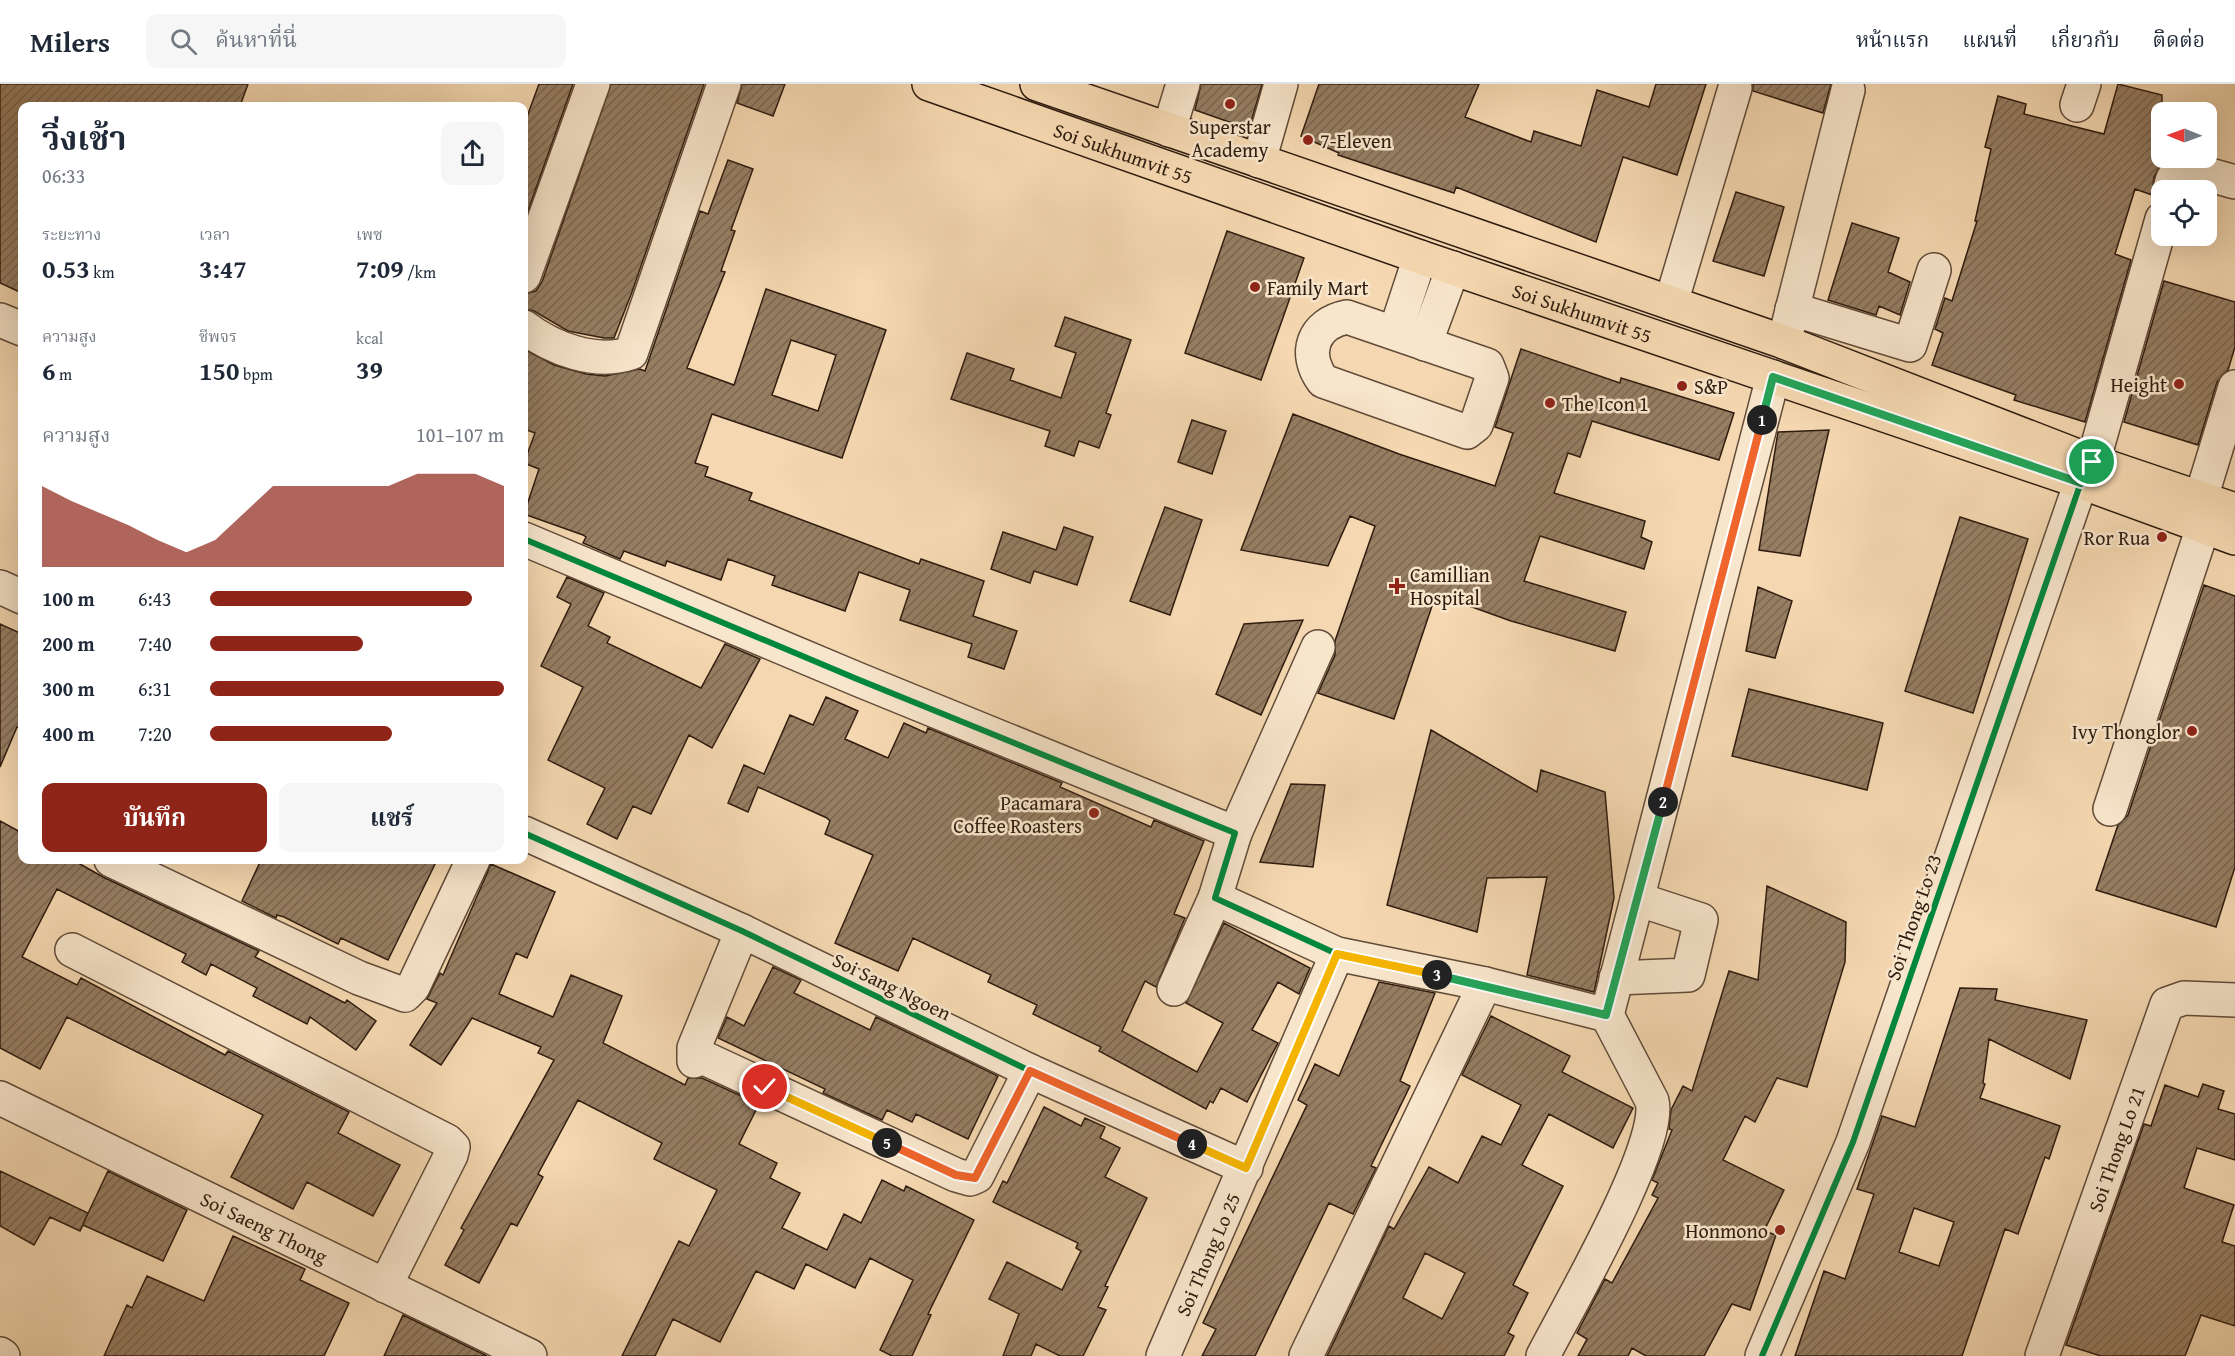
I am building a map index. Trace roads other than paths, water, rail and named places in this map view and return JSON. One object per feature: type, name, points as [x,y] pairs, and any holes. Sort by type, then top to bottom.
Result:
[{"type":"main road","name":"Soi Sukhumvit 55","points":[[929,84],[1420,257],[1773,377],[2087,472],[2202,512],[2235,538]]},
{"type":"main road","name":"Soi Sukhumvit 55","points":[[1037,84],[1070,90],[1169,130],[1784,342],[2087,472]]},
{"type":"main road","points":[[1420,257],[1432,222]]},
{"type":"main road","points":[[1453,268],[1466,233]]},
{"type":"main road","points":[[1773,377],[1784,342]]},
{"type":"main road","name":"Soi Sukhumvit 55","points":[[2202,512],[2235,510]]},
{"type":"street","points":[[528,265],[593,84]]},
{"type":"street","points":[[528,329],[558,347],[582,354],[614,359],[632,353],[724,84]]},
{"type":"street","points":[[1169,130],[1183,84]]},
{"type":"street","points":[[1259,161],[1281,84]]},
{"type":"street","points":[[1671,303],[1735,88]]},
{"type":"street","points":[[1784,342],[1848,90]]},
{"type":"street","points":[[2172,180],[2179,172],[2187,170],[2235,182]]},
{"type":"street","name":"Soi Thong Lo 23","points":[[1762,1356],[1852,1142],[2087,472],[2154,246]]},
{"type":"street","points":[[1410,338],[1420,257]]},
{"type":"street","points":[[1410,338],[1453,268]]},
{"type":"street","points":[[1792,309],[1910,345],[1934,270]]},
{"type":"street","points":[[1347,317],[1410,338],[1487,365],[1492,378],[1476,425],[1472,430],[1467,432],[1323,381],[1317,373],[1311,352],[1312,341],[1318,332],[1336,319],[1347,317]]},
{"type":"street","points":[[0,320],[18,327]]},
{"type":"street","points":[[1543,1356],[1625,1197],[1643,1154],[1655,1112],[1652,1101],[1606,1015],[1773,377]]},
{"type":"street","points":[[2110,809],[2202,512],[2235,387]]},
{"type":"street","points":[[528,540],[857,680],[1236,833]]},
{"type":"street","points":[[0,586],[18,595]]},
{"type":"street","points":[[1174,989],[1215,898],[1236,833],[1318,647]]},
{"type":"street","name":"Soi Sang Ngoen","points":[[528,835],[742,931],[1030,1071],[1246,1168]]},
{"type":"street","points":[[119,864],[359,978],[405,995],[413,987],[471,864]]},
{"type":"street","points":[[1215,898],[1337,954],[1485,984],[1606,1015]]},
{"type":"street","points":[[1616,978],[1688,975],[1701,920],[1637,899]]},
{"type":"street","points":[[742,931],[694,1048],[694,1061],[702,1057],[956,1175],[970,1179],[977,1176],[1030,1071]]},
{"type":"street","points":[[72,950],[447,1141],[453,1147],[385,1286]]},
{"type":"street","name":"Soi Thong Lo 25","points":[[1163,1356],[1337,954]]},
{"type":"street","points":[[1306,1356],[1485,984]]},
{"type":"street","name":"Soi Thong Lo 21","points":[[2042,1356],[2167,1004],[2184,998],[2235,1000]]},
{"type":"street","name":"Soi Saeng Thong","points":[[0,1098],[530,1356]]},
{"type":"place","name":"Superstar Academy","points":[[1230,104]]},
{"type":"place","name":"7-Eleven","points":[[1308,140]]},
{"type":"place","name":"Family Mart","points":[[1255,287]]},
{"type":"place","name":"Height","points":[[2179,384]]},
{"type":"place","name":"S&P","points":[[1682,386]]},
{"type":"place","name":"The Icon 1","points":[[1550,403]]},
{"type":"place","name":"Ror Rua","points":[[2162,537]]},
{"type":"place","name":"Camillian Hospital","points":[[1397,586]]},
{"type":"place","name":"Ivy Thonglor","points":[[2192,731]]},
{"type":"place","name":"Pacamara Coffee Roasters","points":[[1094,813]]},
{"type":"place","name":"Honmono","points":[[1780,1230]]}]
